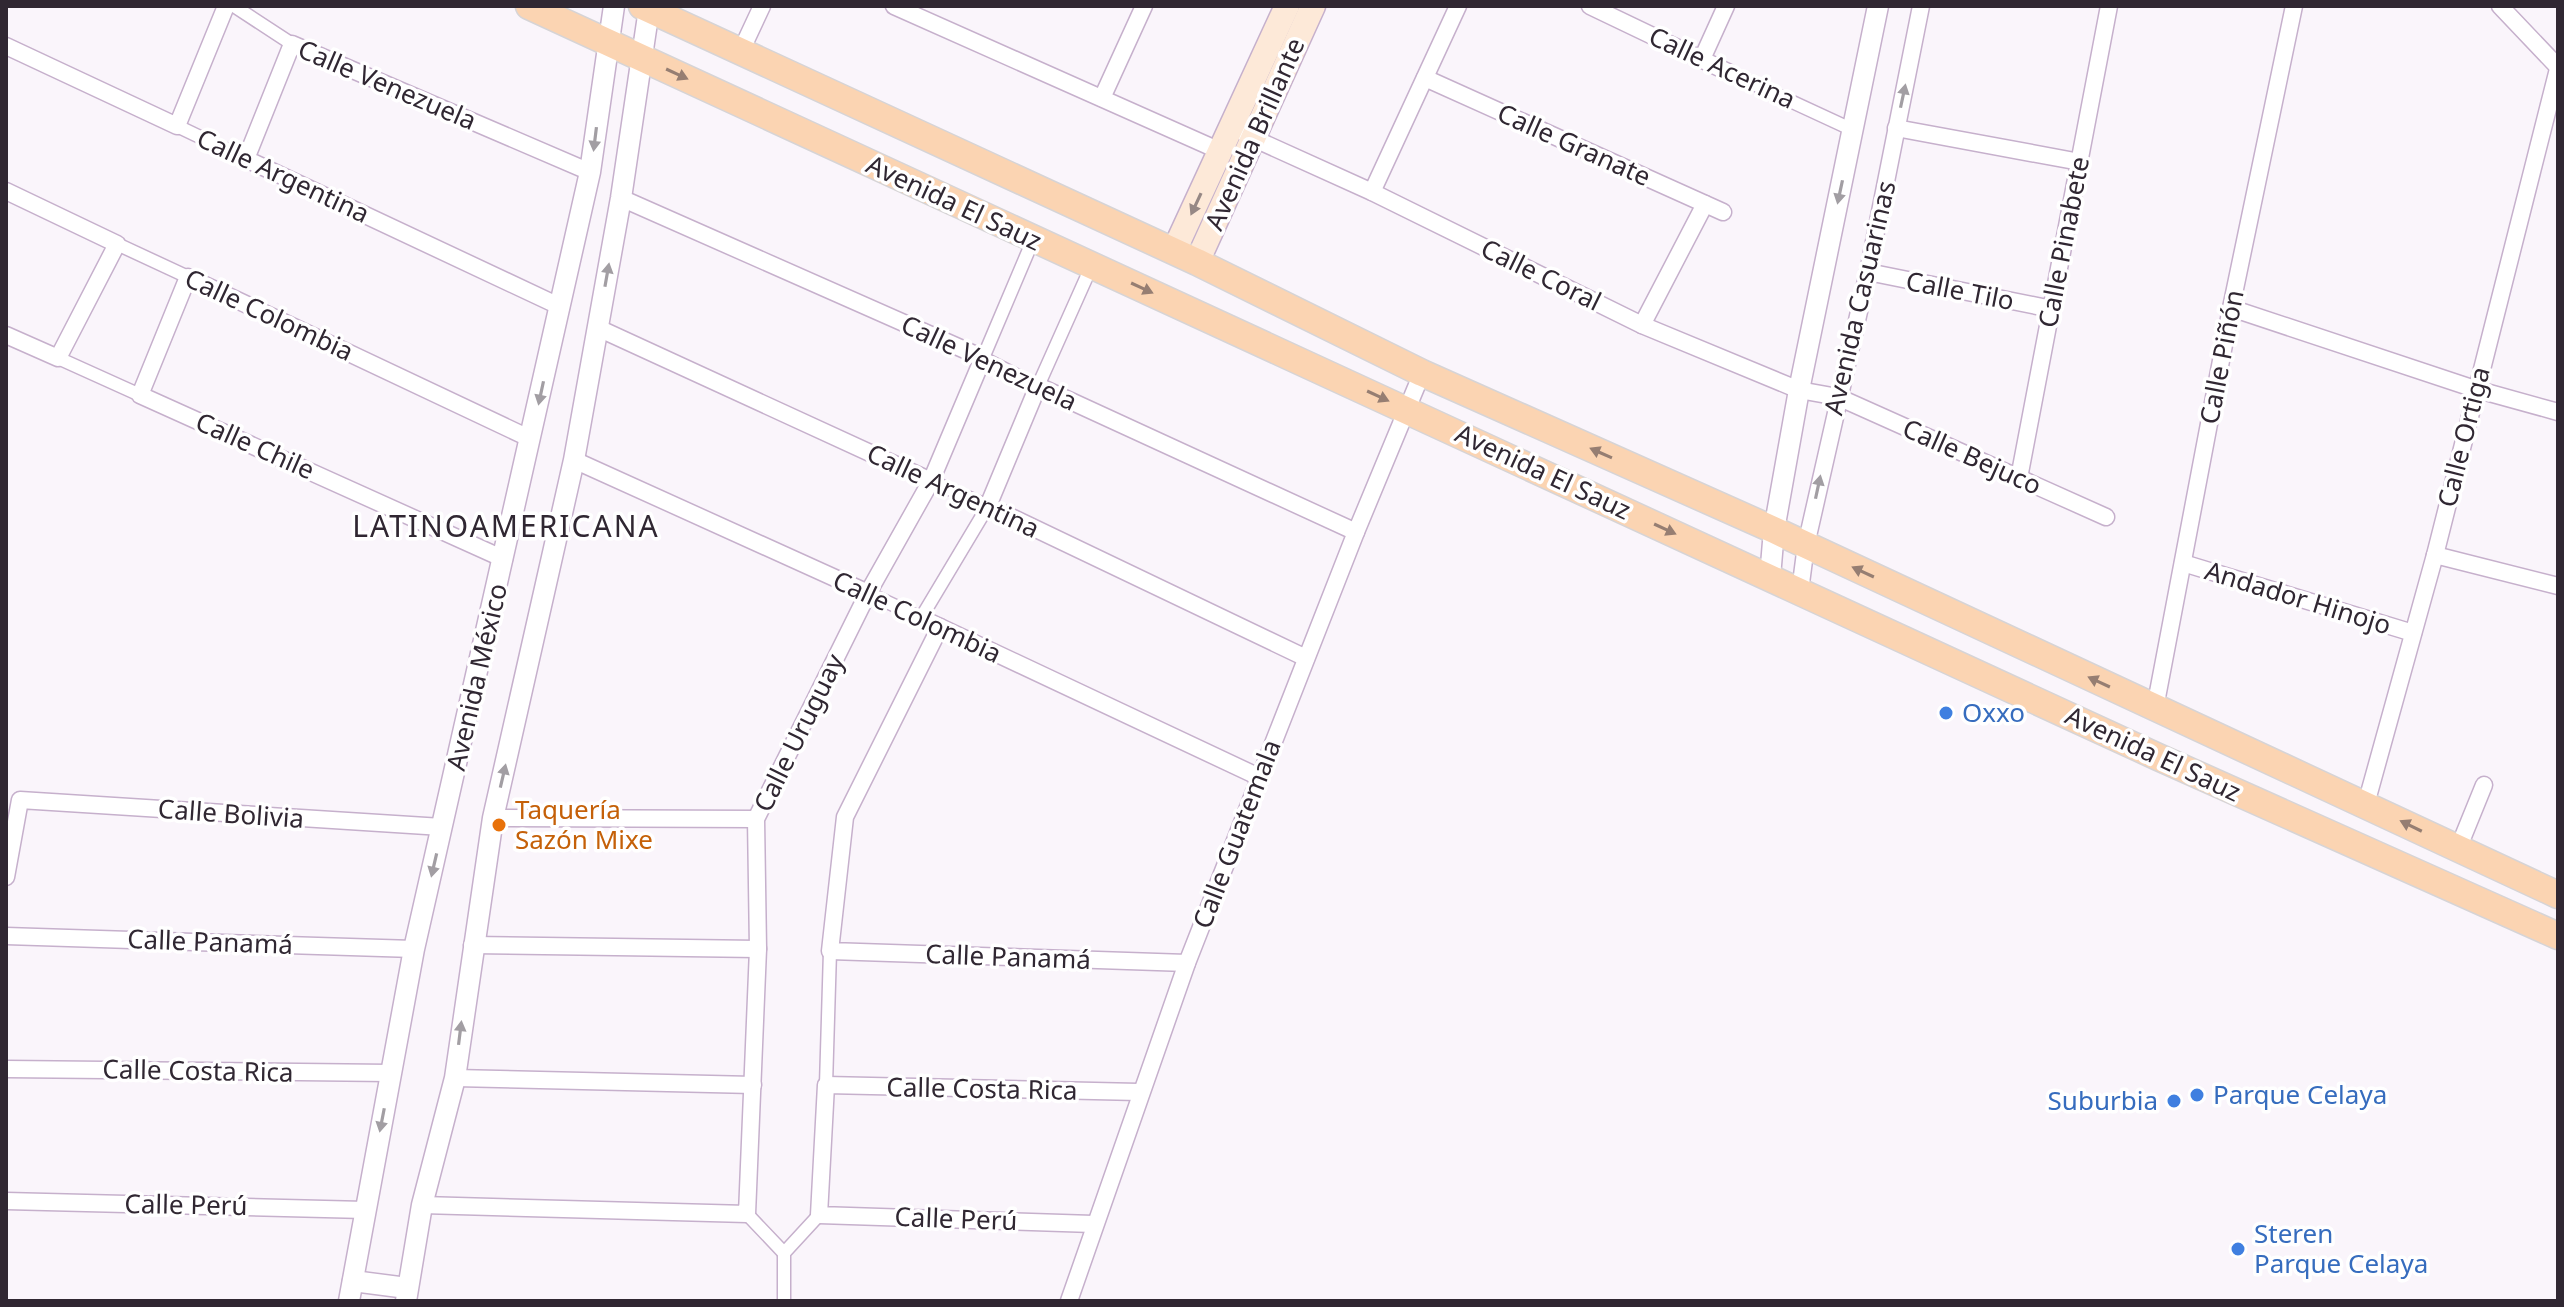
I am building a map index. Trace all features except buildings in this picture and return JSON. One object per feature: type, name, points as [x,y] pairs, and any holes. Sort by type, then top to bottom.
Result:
[{"type":"main road","name":"Avenida El Sauz","points":[[529,6],[2158,757],[2557,937]]},
{"type":"main road","name":"Avenida Brillante","points":[[1185,256],[1242,131],[1287,6]]},
{"type":"main road","name":"Avenida Brillante","points":[[1185,256],[1220,151],[1242,131],[1313,6]]},
{"type":"main road","name":"Avenida El Sauz","points":[[646,8],[1185,256],[1422,373],[1774,530],[2558,895]]},
{"type":"main road","points":[[2158,757],[2165,713]]},
{"type":"main road","points":[[2457,892],[2464,852]]},
{"type":"street","points":[[177,126],[226,6]]},
{"type":"street","name":"Calle Venezuela","points":[[234,6],[292,44],[590,172]]},
{"type":"street","name":"Avenida México","points":[[351,1291],[414,949],[590,172],[614,6]]},
{"type":"street","points":[[741,51],[762,6]]},
{"type":"street","points":[[1102,98],[1144,6]]},
{"type":"street","points":[[1372,192],[1458,6]]},
{"type":"street","name":"Calle Acerina","points":[[1590,6],[1853,130]]},
{"type":"street","points":[[1702,59],[1726,6]]},
{"type":"street","name":"Avenida Casuarinas","points":[[1770,577],[1774,530],[1799,390],[1878,6]]},
{"type":"street","name":"Avenida Casuarinas","points":[[1800,591],[1806,545],[1868,272],[1921,6]]},
{"type":"street","name":"Calle Pinabete","points":[[2019,478],[2109,6]]},
{"type":"street","name":"Calle Piñón","points":[[2165,713],[2183,563],[2231,308],[2294,6]]},
{"type":"street","points":[[2500,6],[2558,68]]},
{"type":"street","points":[[897,7],[1220,151]]},
{"type":"street","name":"Avenida México","points":[[406,1295],[422,1205],[455,1078],[472,945],[493,818],[574,460],[621,198],[646,8]]},
{"type":"street","points":[[246,159],[292,44]]},
{"type":"street","name":"Calle Argentina","points":[[6,46],[561,307]]},
{"type":"street","name":"Calle Ortiga","points":[[2366,804],[2435,555],[2558,68]]},
{"type":"street","name":"Calle Granate","points":[[1425,78],[1723,212]]},
{"type":"street","points":[[1896,128],[2080,162]]},
{"type":"street","name":"Calle Coral","points":[[1242,131],[1642,325],[1799,390],[1838,397]]},
{"type":"street","name":"Calle Colombia","points":[[6,191],[531,439]]},
{"type":"street","name":"Calle Venezuela","points":[[621,198],[983,358],[1356,532]]},
{"type":"street","points":[[1642,325],[1705,204]]},
{"type":"street","name":"Calle Uruguay","points":[[747,1214],[758,949],[756,819],[868,593],[931,481],[1033,240]]},
{"type":"street","points":[[58,358],[117,244]]},
{"type":"street","points":[[921,618],[988,506],[1092,265]]},
{"type":"street","name":"Calle Tilo","points":[[1868,272],[2052,309]]},
{"type":"street","points":[[140,395],[188,277]]},
{"type":"street","points":[[2231,308],[2475,389],[2558,412]]},
{"type":"street","name":"Calle Argentina","points":[[598,328],[988,506],[1306,658]]},
{"type":"street","name":"Calle Chile","points":[[6,335],[504,559]]},
{"type":"street","name":"Calle Guatemala","points":[[1069,1301],[1139,1092],[1187,963],[1356,532],[1422,373]]},
{"type":"street","name":"Calle Bejuco","points":[[1838,397],[2106,517]]},
{"type":"street","name":"Calle Colombia","points":[[574,460],[868,593],[1259,777]]},
{"type":"street","points":[[2435,555],[2558,586]]},
{"type":"street","name":"Andador Hinojo","points":[[2183,563],[2413,633]]},
{"type":"street","points":[[784,1301],[784,1253],[819,1215],[830,951],[845,817],[940,627]]},
{"type":"street","points":[[2464,852],[2484,785]]},
{"type":"street","name":"Calle Bolivia","points":[[6,877],[20,800],[442,827]]},
{"type":"street","points":[[493,818],[756,819]]},
{"type":"street","name":"Calle Panamá","points":[[6,936],[414,949]]},
{"type":"street","points":[[472,945],[758,949]]},
{"type":"street","name":"Calle Panamá","points":[[830,951],[1187,963]]},
{"type":"street","name":"Calle Costa Rica","points":[[6,1069],[391,1073]]},
{"type":"street","points":[[455,1078],[753,1085]]},
{"type":"street","name":"Calle Costa Rica","points":[[826,1085],[1139,1092]]},
{"type":"street","name":"Calle Perú","points":[[6,1201],[365,1210]]},
{"type":"street","points":[[422,1205],[747,1214],[784,1253]]},
{"type":"street","name":"Calle Perú","points":[[819,1215],[1093,1224]]},
{"type":"street","points":[[351,1291],[406,1295]]},
{"type":"place","name":"Oxxo","points":[[1946,713]]},
{"type":"place","name":"Taquería Sazón Mixe","points":[[499,825]]},
{"type":"place","name":"Parque Celaya","points":[[2197,1095]]},
{"type":"place","name":"Suburbia","points":[[2174,1101]]},
{"type":"place","name":"Steren Parque Celaya","points":[[2238,1249]]},
{"type":"district","name":"LATINOAMERICANA","points":[[506,527]]}]
